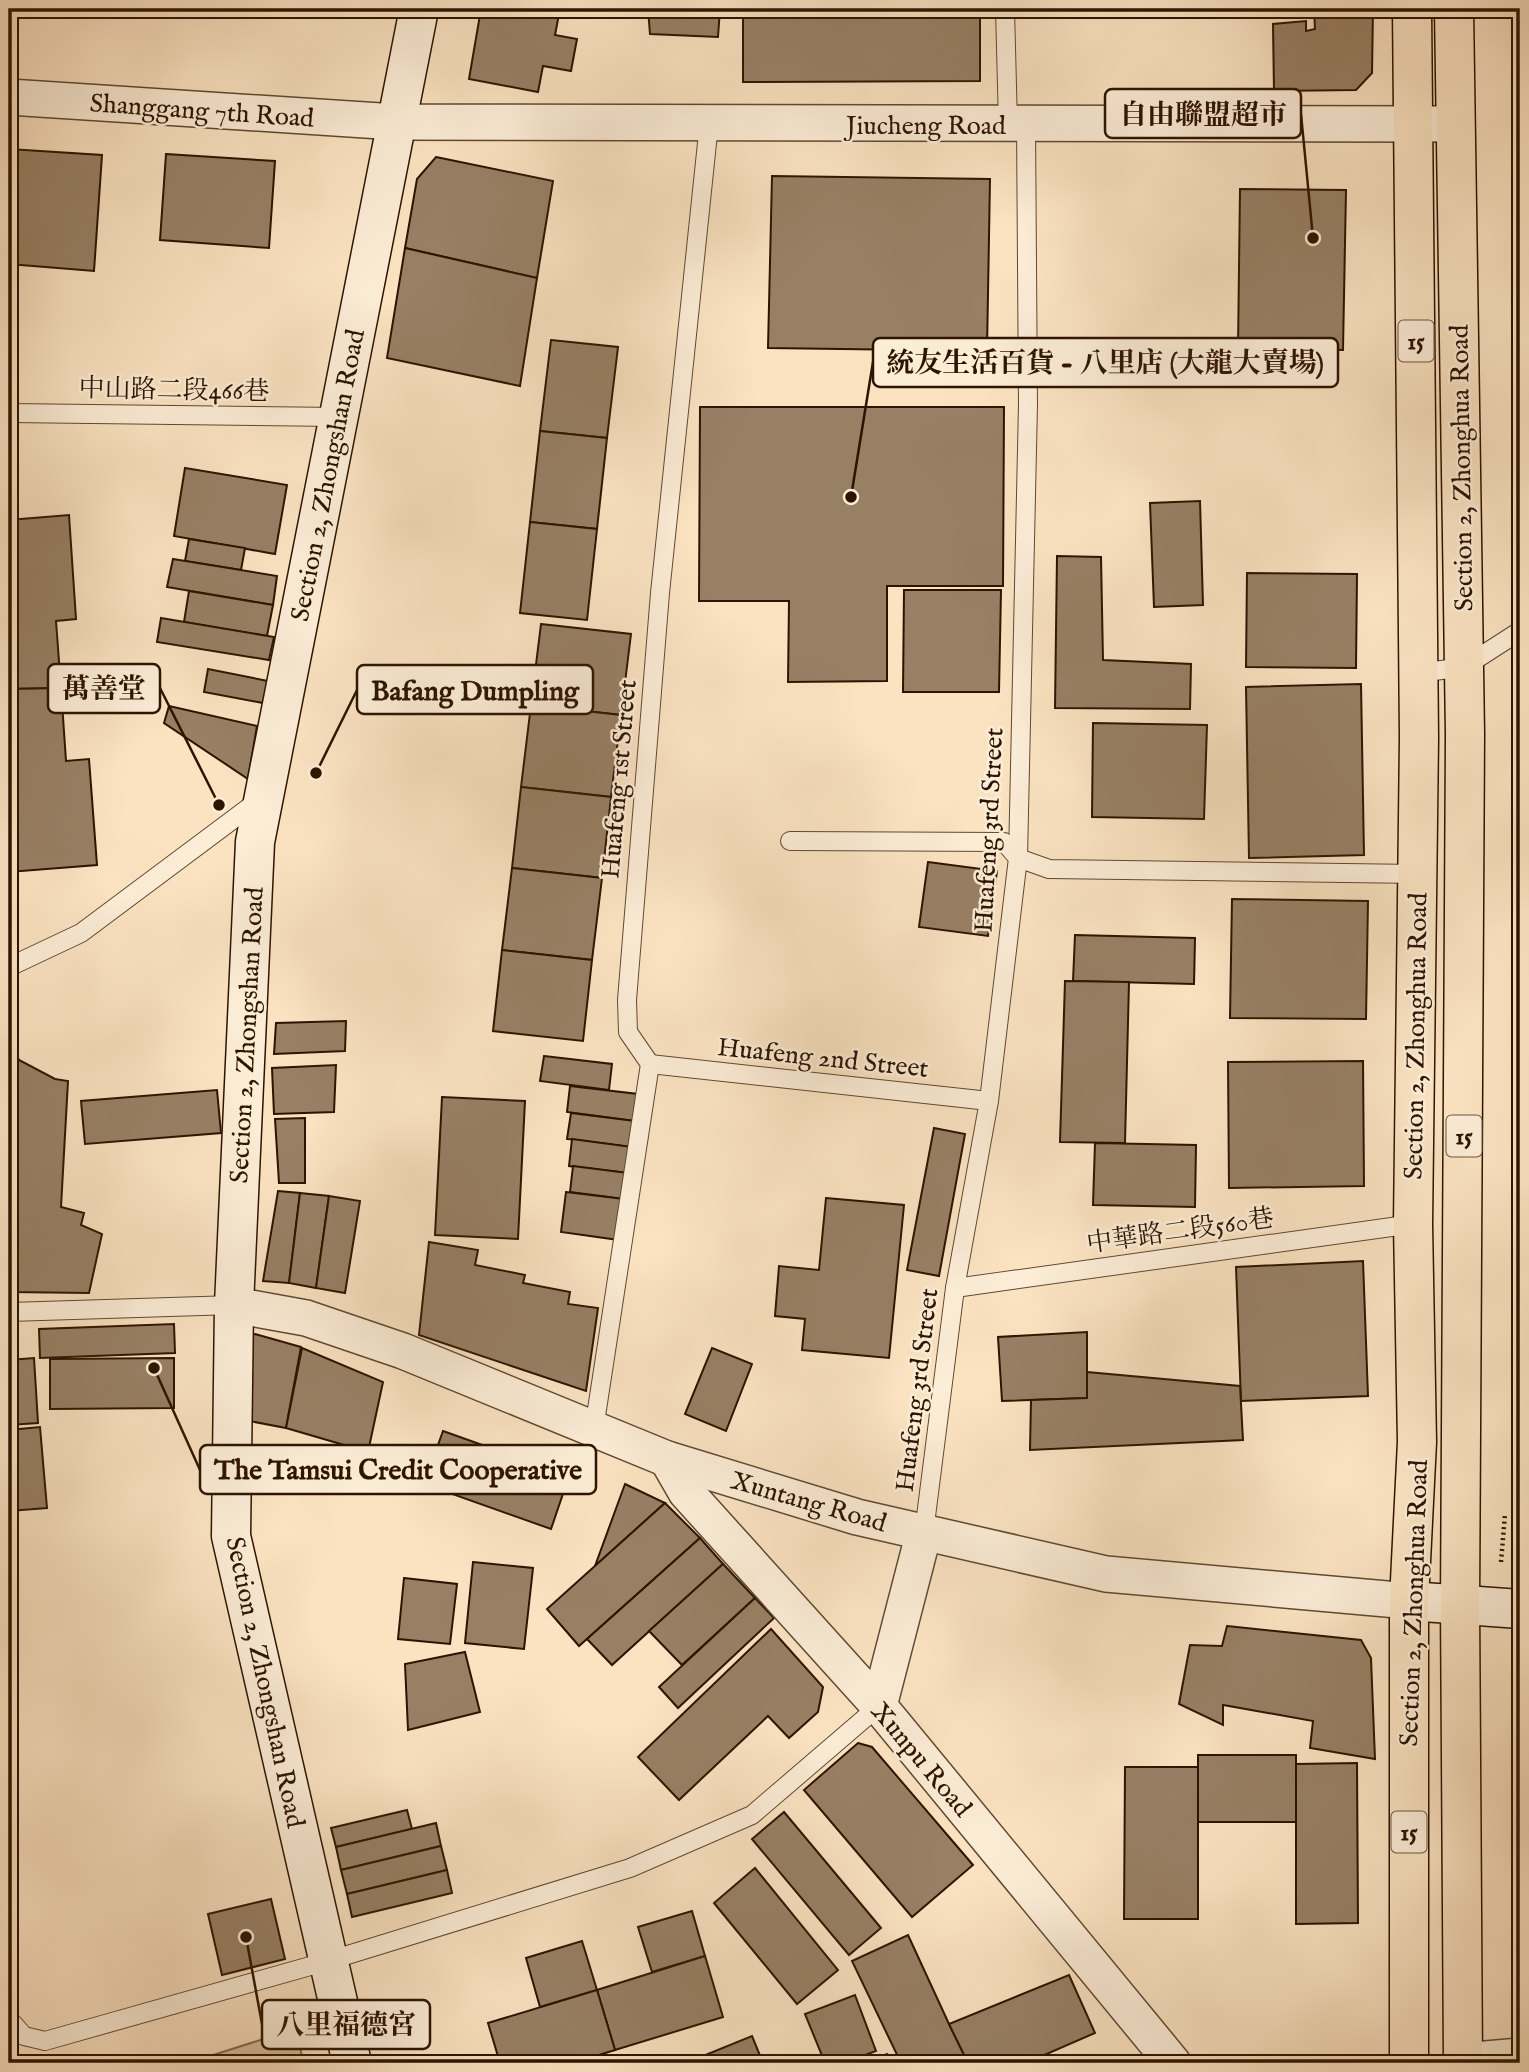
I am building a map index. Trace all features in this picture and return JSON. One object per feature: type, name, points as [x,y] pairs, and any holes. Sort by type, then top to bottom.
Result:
[{"type":"main road","name":"Section 2, Zhongshan Road","points":[[352,2063],[231,1536],[234,1305],[255,842],[419,9]]},
{"type":"main road","name":"Section 2, Zhonghua Road","points":[[1409,2063],[1409,1601],[1418,1442],[1413,1224],[1419,673],[1412,9]]},
{"type":"main road","name":"Section 2, Zhonghua Road","points":[[1454,9],[1464,667],[1464,1088],[1455,2062]]},
{"type":"main road","points":[[1409,1601],[1520,1609]]},
{"type":"street","name":"Shanggang 7th Road","points":[[9,97],[396,122]]},
{"type":"street","name":"Jiucheng Road","points":[[396,122],[1456,124]]},
{"type":"street","name":"Xuntang Road","points":[[234,1305],[306,1318],[402,1352],[667,1460],[857,1517],[1107,1574],[1409,1601]]},
{"type":"street","name":"Xunpu Road","points":[[667,1460],[686,1492],[879,1706],[1173,2063]]},
{"type":"street","points":[[879,1706],[924,1532]]},
{"type":"street","points":[[1455,2062],[1520,2056]]},
{"type":"lane","name":"Huafeng 3rd Street","points":[[924,1532],[955,1288],[989,1101],[1018,858],[1028,404],[1017,125],[1006,9]]},
{"type":"lane","name":"Huafeng 1st Street","points":[[650,1064],[628,1032],[627,1000],[660,593],[709,124]]},
{"type":"lane","name":"中山路二段466巷","points":[[9,413],[339,418]]},
{"type":"lane","points":[[1419,673],[1464,667],[1520,631]]},
{"type":"lane","points":[[9,967],[81,933],[264,796]]},
{"type":"lane","points":[[790,841],[1004,842],[1018,858],[1049,869],[1418,874]]},
{"type":"lane","points":[[594,1429],[650,1064]]},
{"type":"lane","name":"Huafeng 2nd Street","points":[[650,1064],[989,1101]]},
{"type":"lane","name":"中華路二段560巷","points":[[955,1288],[1413,1224]]},
{"type":"lane","points":[[9,1312],[234,1305]]},
{"type":"lane","points":[[9,2019],[24,2036],[45,2041],[328,1961],[630,1868],[752,1815],[879,1706]]},
{"type":"path","points":[[1501,1562],[1505,1514]]},
{"type":"shaded area","points":[[295,2029],[304,2063],[188,2063]]},
{"type":"building","points":[[481,9],[560,9],[555,35],[577,39],[571,71],[543,66],[538,92],[469,79]]},
{"type":"building","points":[[648,9],[720,9],[718,37],[650,34]]},
{"type":"building","points":[[743,9],[980,9],[980,81],[743,82]]},
{"type":"building","points":[[1314,9],[1373,9],[1372,73],[1356,90],[1274,91],[1273,24],[1306,21],[1306,31],[1315,29]]},
{"type":"building","points":[[9,149],[102,155],[94,271],[9,264]]},
{"type":"building","points":[[166,154],[275,161],[269,248],[160,240]]},
{"type":"building","points":[[436,157],[553,181],[537,278],[405,248],[417,179]]},
{"type":"building","points":[[772,176],[990,179],[987,351],[768,348]]},
{"type":"building","points":[[1240,189],[1346,190],[1343,350],[1238,348]]},
{"type":"building","points":[[405,248],[537,278],[520,386],[387,358]]},
{"type":"building","points":[[551,340],[618,347],[607,438],[540,431]]},
{"type":"building","points":[[700,407],[1004,407],[1003,586],[887,586],[887,681],[788,682],[789,601],[699,601]]},
{"type":"building","points":[[540,431],[607,438],[597,529],[530,522]]},
{"type":"building","points":[[185,468],[287,485],[275,554],[174,536]]},
{"type":"building","points":[[1200,501],[1203,605],[1154,607],[1150,503]]},
{"type":"building","points":[[69,515],[76,619],[56,621],[61,688],[9,689],[9,520]]},
{"type":"building","points":[[530,522],[597,529],[587,620],[520,613]]},
{"type":"building","points":[[189,539],[245,548],[241,570],[185,561]]},
{"type":"building","points":[[1057,556],[1101,557],[1103,660],[1191,664],[1190,709],[1055,708]]},
{"type":"building","points":[[173,559],[277,576],[273,605],[167,587]]},
{"type":"building","points":[[1247,573],[1357,574],[1356,668],[1246,667]]},
{"type":"building","points":[[904,590],[1001,590],[999,692],[903,692]]},
{"type":"building","points":[[189,591],[273,605],[267,636],[184,622]]},
{"type":"building","points":[[161,618],[274,637],[269,660],[157,642]]},
{"type":"building","points":[[541,624],[631,634],[621,715],[531,705]]},
{"type":"building","points":[[208,669],[268,681],[263,703],[204,692]]},
{"type":"building","points":[[1361,684],[1364,855],[1249,858],[1246,687]]},
{"type":"building","points":[[61,688],[66,761],[89,759],[97,865],[9,872],[9,689]]},
{"type":"building","points":[[531,705],[621,715],[611,797],[521,787]]},
{"type":"building","points":[[169,706],[257,726],[248,779],[164,723]]},
{"type":"building","points":[[1093,723],[1207,725],[1204,819],[1092,817]]},
{"type":"building","points":[[521,787],[611,797],[602,878],[512,868]]},
{"type":"building","points":[[928,862],[997,871],[988,936],[919,927]]},
{"type":"building","points":[[512,868],[602,878],[592,960],[502,950]]},
{"type":"building","points":[[1232,899],[1368,901],[1366,1019],[1230,1018]]},
{"type":"building","points":[[1075,935],[1195,938],[1194,984],[1073,981]]},
{"type":"building","points":[[502,950],[592,960],[583,1041],[493,1031]]},
{"type":"building","points":[[1065,981],[1129,982],[1125,1143],[1060,1142]]},
{"type":"building","points":[[346,1021],[345,1051],[274,1054],[276,1023]]},
{"type":"building","points":[[9,1041],[19,1060],[55,1079],[68,1081],[61,1207],[84,1213],[81,1225],[102,1234],[89,1293],[9,1292]]},
{"type":"building","points":[[544,1056],[612,1064],[609,1090],[540,1081]]},
{"type":"building","points":[[1363,1061],[1364,1186],[1229,1188],[1228,1062]]},
{"type":"building","points":[[336,1065],[334,1112],[274,1114],[272,1068]]},
{"type":"building","points":[[570,1086],[638,1094],[635,1121],[567,1112]]},
{"type":"building","points":[[217,1090],[221,1133],[85,1144],[81,1101]]},
{"type":"building","points":[[442,1097],[525,1101],[518,1239],[435,1235]]},
{"type":"building","points":[[571,1113],[635,1121],[632,1147],[567,1139]]},
{"type":"building","points":[[305,1118],[305,1183],[279,1183],[275,1119]]},
{"type":"building","points":[[934,1128],[965,1134],[939,1276],[907,1270]]},
{"type":"building","points":[[572,1139],[632,1147],[628,1173],[569,1166]]},
{"type":"building","points":[[1095,1143],[1196,1145],[1195,1207],[1093,1205]]},
{"type":"building","points":[[573,1166],[628,1173],[624,1199],[570,1192]]},
{"type":"building","points":[[278,1191],[300,1193],[289,1283],[263,1281]]},
{"type":"building","points":[[566,1192],[624,1199],[619,1240],[561,1232]]},
{"type":"building","points":[[300,1193],[329,1196],[316,1288],[289,1283]]},
{"type":"building","points":[[329,1196],[360,1201],[345,1293],[316,1288]]},
{"type":"building","points":[[826,1198],[904,1205],[889,1358],[802,1350],[805,1319],[775,1316],[779,1266],[819,1270]]},
{"type":"building","points":[[429,1242],[478,1250],[475,1265],[525,1275],[523,1283],[570,1292],[568,1304],[598,1308],[586,1391],[419,1335]]},
{"type":"building","points":[[1363,1261],[1368,1396],[1241,1401],[1236,1267]]},
{"type":"building","points":[[174,1324],[175,1353],[40,1358],[39,1329]]},
{"type":"building","points":[[1087,1332],[1087,1398],[1002,1401],[998,1337]]},
{"type":"building","points":[[255,1334],[301,1347],[286,1428],[239,1419],[242,1342]]},
{"type":"building","points":[[302,1348],[383,1382],[368,1452],[286,1428]]},
{"type":"building","points":[[712,1348],[752,1364],[726,1431],[685,1414]]},
{"type":"building","points":[[34,1358],[38,1423],[9,1425],[9,1360]]},
{"type":"building","points":[[174,1358],[174,1408],[50,1409],[50,1359]]},
{"type":"building","points":[[1087,1372],[1240,1386],[1243,1440],[1030,1450],[1031,1400],[1087,1398]]},
{"type":"building","points":[[40,1427],[47,1508],[9,1511],[9,1430]]},
{"type":"building","points":[[443,1431],[569,1476],[551,1529],[424,1484]]},
{"type":"building","points":[[625,1484],[665,1503],[595,1566]]},
{"type":"building","points":[[665,1503],[700,1538],[579,1646],[547,1609]]},
{"type":"building","points":[[700,1538],[723,1564],[612,1665],[587,1639]]},
{"type":"building","points":[[473,1562],[533,1568],[524,1649],[465,1643]]},
{"type":"building","points":[[723,1564],[755,1598],[682,1665],[649,1631]]},
{"type":"building","points":[[404,1578],[457,1584],[450,1644],[398,1639]]},
{"type":"building","points":[[755,1598],[774,1618],[678,1708],[659,1687]]},
{"type":"building","points":[[1227,1626],[1361,1640],[1371,1658],[1375,1759],[1310,1748],[1313,1721],[1223,1705],[1223,1725],[1179,1704],[1190,1645],[1222,1646]]},
{"type":"building","points":[[771,1629],[823,1687],[818,1712],[789,1738],[768,1716],[679,1800],[638,1757]]},
{"type":"building","points":[[465,1652],[480,1712],[408,1730],[405,1664]]},
{"type":"building","points":[[858,1743],[872,1747],[973,1865],[912,1917],[804,1790]]},
{"type":"building","points":[[1198,1755],[1296,1755],[1296,1822],[1198,1822]]},
{"type":"building","points":[[1357,1763],[1358,1923],[1296,1924],[1296,1764]]},
{"type":"building","points":[[1125,1767],[1198,1767],[1198,1919],[1124,1919]]},
{"type":"building","points":[[407,1810],[412,1829],[336,1847],[331,1828]]},
{"type":"building","points":[[784,1812],[881,1928],[849,1955],[752,1839]]},
{"type":"building","points":[[436,1823],[441,1846],[341,1870],[336,1847]]},
{"type":"building","points":[[441,1846],[447,1870],[347,1894],[341,1870]]},
{"type":"building","points":[[755,1868],[838,1970],[797,2004],[714,1903]]},
{"type":"building","points":[[447,1870],[452,1893],[352,1917],[347,1894]]},
{"type":"building","points":[[271,1899],[285,1959],[222,1975],[208,1914]]},
{"type":"building","points":[[692,1911],[705,1956],[652,1972],[638,1927]]},
{"type":"building","points":[[908,1935],[968,2063],[901,2063],[852,1961]]},
{"type":"building","points":[[582,1941],[597,1990],[540,2007],[526,1958]]},
{"type":"building","points":[[705,1956],[723,2017],[615,2050],[597,1990]]},
{"type":"building","points":[[1069,1975],[1095,2033],[1026,2063],[968,2063],[949,2024]]},
{"type":"building","points":[[597,1990],[615,2050],[573,2063],[500,2063],[488,2023]]},
{"type":"building","points":[[855,1995],[876,2051],[844,2063],[825,2063],[805,2014]]},
{"type":"building","points":[[752,2036],[763,2063],[701,2063],[698,2058]]},
{"type":"building","points":[[887,2054],[891,2063],[864,2063]]},
{"type":"place","name":"自由聯盟超市","points":[[1313,238]]},
{"type":"place","name":"統友生活百貨 - 八里店 (大龍大賣場)","points":[[851,497]]},
{"type":"place","name":"Bafang Dumpling","points":[[316,773]]},
{"type":"place","name":"萬善堂","points":[[219,805]]},
{"type":"place","name":"The Tamsui Credit Cooperative","points":[[154,1368]]},
{"type":"place","name":"八里福德宮","points":[[246,1937]]}]
